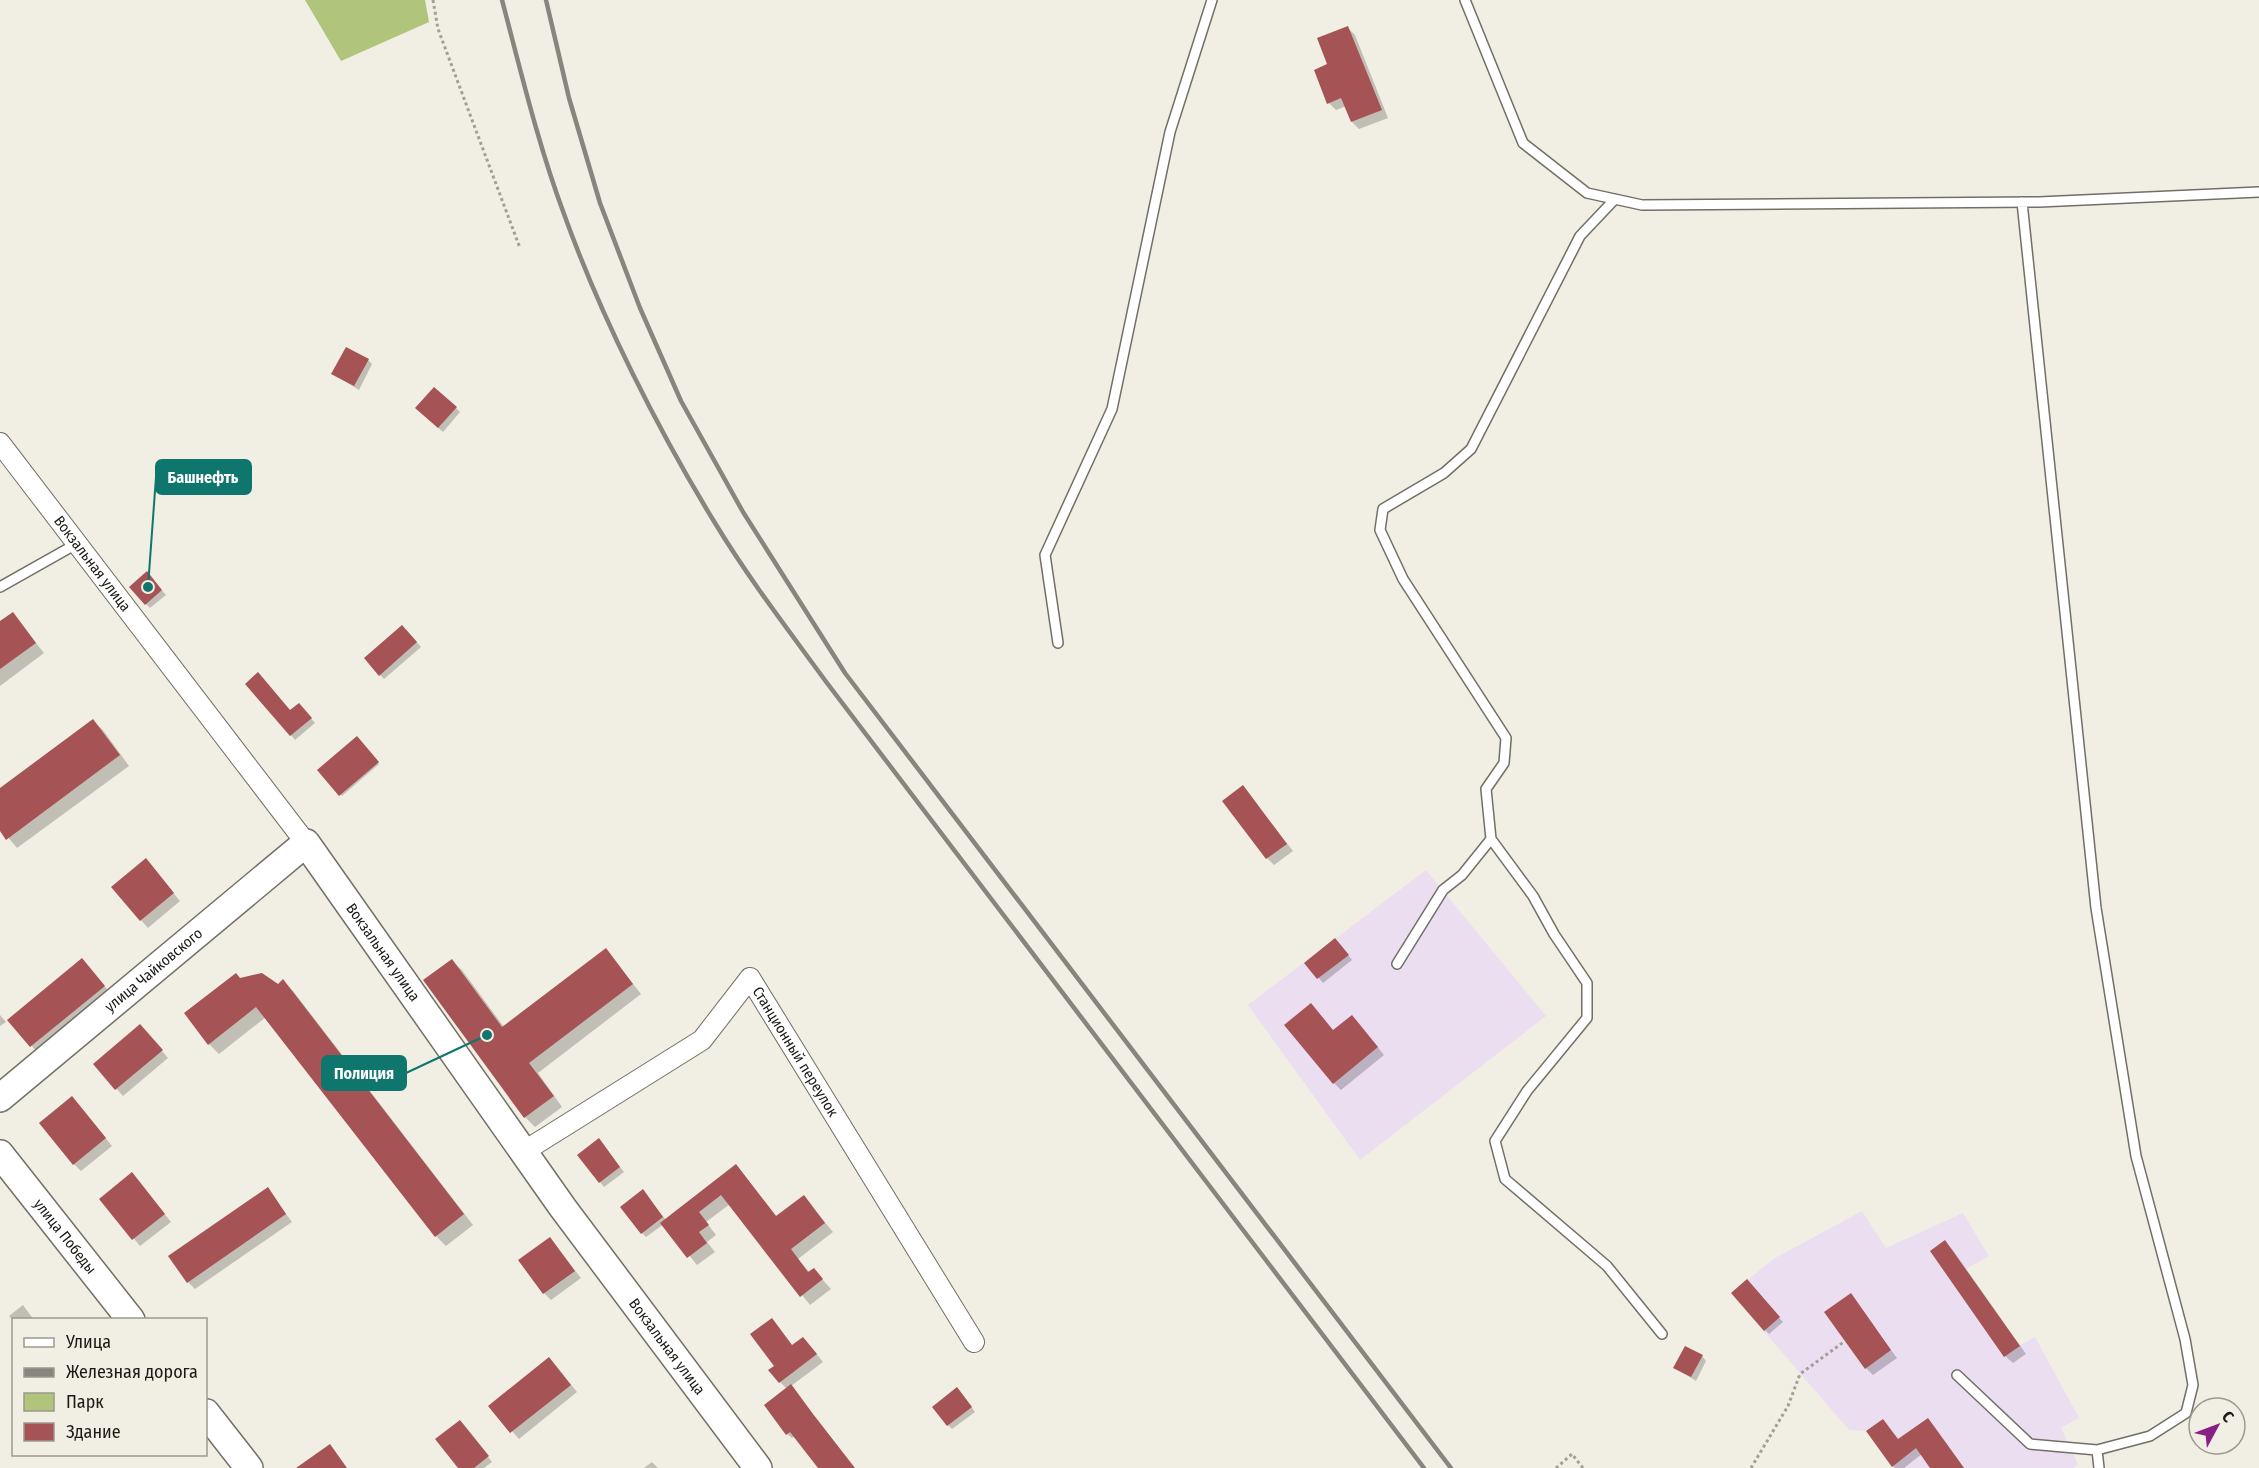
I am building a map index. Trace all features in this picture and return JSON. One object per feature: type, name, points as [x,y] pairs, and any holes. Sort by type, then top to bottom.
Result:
[{"type":"street","name":"Вокзальная улица","points":[[0,443],[306,843],[563,1208],[758,1468]]},
{"type":"street","name":"улица Чайковского","points":[[0,1098],[306,843]]},
{"type":"street","name":"Станционный переулок","points":[[523,1152],[702,1040],[750,978],[974,1342]]},
{"type":"street","name":"улица Победы","points":[[0,1154],[129,1318]]},
{"type":"street","points":[[207,1414],[249,1468]]},
{"type":"lane","points":[[1058,643],[1045,555],[1112,410],[1170,132],[1212,0]]},
{"type":"lane","points":[[1465,0],[1523,143],[1587,193],[1615,200],[1642,205],[2022,202],[2259,192]]},
{"type":"lane","points":[[1615,200],[1580,236],[1471,448],[1444,473],[1383,509],[1380,530],[1403,579],[1506,738],[1504,764],[1486,789],[1491,840],[1533,896],[1554,934],[1587,983],[1587,1018],[1527,1091],[1496,1141],[1505,1179],[1606,1266],[1662,1334]]},
{"type":"lane","points":[[1957,1375],[2030,1444],[2097,1450],[2150,1436],[2186,1413],[2193,1384],[2185,1339],[2136,1156],[2096,908],[2022,202]]},
{"type":"lane","points":[[0,587],[78,543]]},
{"type":"lane","points":[[1397,964],[1443,890],[1462,874],[1491,840]]},
{"type":"lane","points":[[2097,1450],[2099,1468]]},
{"type":"path","points":[[433,0],[438,29],[520,248]]},
{"type":"path","points":[[1751,1468],[1788,1406],[1800,1374],[1845,1341]]},
{"type":"path","points":[[1556,1468],[1572,1455],[1583,1468]]},
{"type":"shaded area","points":[[1426,870],[1546,1016],[1360,1160],[1248,1005]]},
{"type":"shaded area","points":[[1862,1211],[1886,1248],[1963,1213],[1989,1256],[1966,1269],[2019,1346],[2035,1337],[2079,1418],[2061,1428],[2078,1464],[2073,1468],[1893,1468],[1866,1431],[1849,1430],[1731,1293],[1775,1258]]},
{"type":"green space","points":[[305,0],[425,0],[429,22],[341,61]]},
{"type":"building","points":[[1348,26],[1382,110],[1351,122],[1341,98],[1327,104],[1314,70],[1327,64],[1317,38]]},
{"type":"building","points":[[346,347],[369,359],[354,386],[331,374]]},
{"type":"building","points":[[434,387],[457,407],[438,428],[415,408]]},
{"type":"building","points":[[147,571],[162,590],[145,605],[129,587]]},
{"type":"building","points":[[13,612],[36,643],[0,669],[0,621]]},
{"type":"building","points":[[402,625],[417,642],[379,676],[364,658]]},
{"type":"building","points":[[258,672],[290,710],[299,703],[312,718],[290,736],[245,684]]},
{"type":"building","points":[[93,719],[120,755],[6,840],[0,831],[0,788]]},
{"type":"building","points":[[357,736],[379,762],[339,796],[317,770]]},
{"type":"building","points":[[1243,785],[1287,844],[1266,859],[1222,801]]},
{"type":"building","points":[[146,858],[174,893],[140,921],[111,887]]},
{"type":"building","points":[[1335,938],[1349,955],[1317,979],[1304,963]]},
{"type":"building","points":[[606,948],[633,984],[529,1063],[554,1096],[524,1118],[423,980],[452,959],[502,1027]]},
{"type":"building","points":[[82,958],[105,986],[30,1047],[7,1020]]},
{"type":"building","points":[[236,973],[240,978],[262,973],[278,984],[283,979],[464,1214],[435,1237],[256,1007],[208,1045],[184,1013]]},
{"type":"building","points":[[1311,1003],[1333,1030],[1352,1015],[1378,1047],[1333,1084],[1284,1025]]},
{"type":"building","points":[[140,1024],[163,1050],[115,1090],[93,1064]]},
{"type":"building","points":[[72,1096],[106,1138],[73,1165],[39,1123]]},
{"type":"building","points":[[599,1138],[620,1167],[599,1183],[577,1155]]},
{"type":"building","points":[[736,1164],[776,1216],[804,1195],[825,1223],[791,1249],[808,1272],[814,1268],[823,1279],[800,1297],[721,1195],[699,1212],[709,1225],[699,1232],[707,1243],[687,1258],[660,1223]]},
{"type":"building","points":[[132,1172],[165,1214],[132,1240],[99,1199]]},
{"type":"building","points":[[268,1187],[286,1214],[187,1283],[168,1256]]},
{"type":"building","points":[[643,1189],[663,1217],[641,1234],[620,1207]]},
{"type":"building","points":[[550,1237],[575,1271],[543,1294],[518,1260]]},
{"type":"building","points":[[1945,1240],[2020,1346],[2004,1357],[1930,1251]]},
{"type":"building","points":[[1747,1279],[1780,1317],[1764,1331],[1731,1293]]},
{"type":"building","points":[[1851,1293],[1891,1350],[1865,1369],[1824,1312]]},
{"type":"building","points":[[772,1318],[792,1345],[803,1337],[817,1354],[779,1383],[768,1370],[774,1366],[750,1334]]},
{"type":"building","points":[[1685,1346],[1703,1355],[1691,1377],[1673,1368]]},
{"type":"building","points":[[549,1357],[571,1385],[510,1433],[488,1406]]},
{"type":"building","points":[[791,1384],[855,1468],[818,1468],[790,1432],[786,1435],[764,1405]]},
{"type":"building","points":[[957,1387],[972,1407],[947,1426],[932,1407]]},
{"type":"building","points":[[1928,1418],[1964,1468],[1930,1468],[1916,1448],[1892,1467],[1866,1431],[1883,1419],[1898,1439]]},
{"type":"building","points":[[460,1420],[489,1456],[474,1468],[458,1468],[435,1439]]},
{"type":"building","points":[[330,1444],[347,1468],[296,1468]]},
{"type":"railway","points":[[502,0],[546,161],[595,293],[652,412],[728,544],[827,683],[1424,1468]]},
{"type":"railway","points":[[546,0],[569,98],[600,203],[640,308],[681,401],[743,512],[845,673],[1451,1468]]},
{"type":"place","name":"Башнефть","points":[[148,587]]},
{"type":"place","name":"Полиция","points":[[487,1035]]}]
